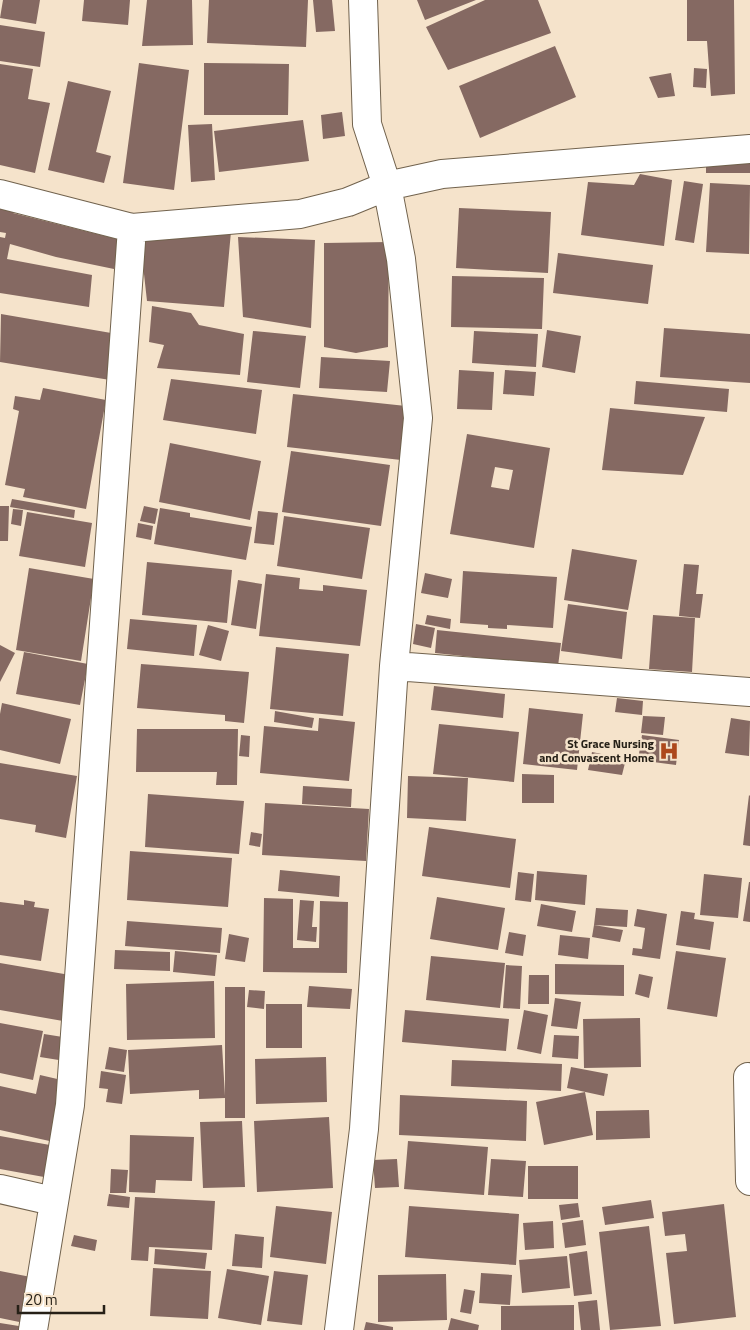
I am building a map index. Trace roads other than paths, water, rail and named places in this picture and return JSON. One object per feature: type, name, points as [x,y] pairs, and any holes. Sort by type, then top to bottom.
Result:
[{"type":"street","points":[[339,1330],[364,1129],[394,666],[418,418],[401,259],[387,186],[366,124],[364,0]]},
{"type":"street","points":[[0,194],[132,228],[300,214],[348,202],[387,186],[442,174],[750,149]]},
{"type":"street","points":[[33,1330],[70,1105],[132,228]]},
{"type":"street","points":[[394,666],[750,692]]},
{"type":"street","points":[[748,1077],[750,1181]]},
{"type":"street","points":[[0,1189],[53,1202]]},
{"type":"place","name":"St Grace Nursing and Convascent Home","points":[[669,751]]}]
